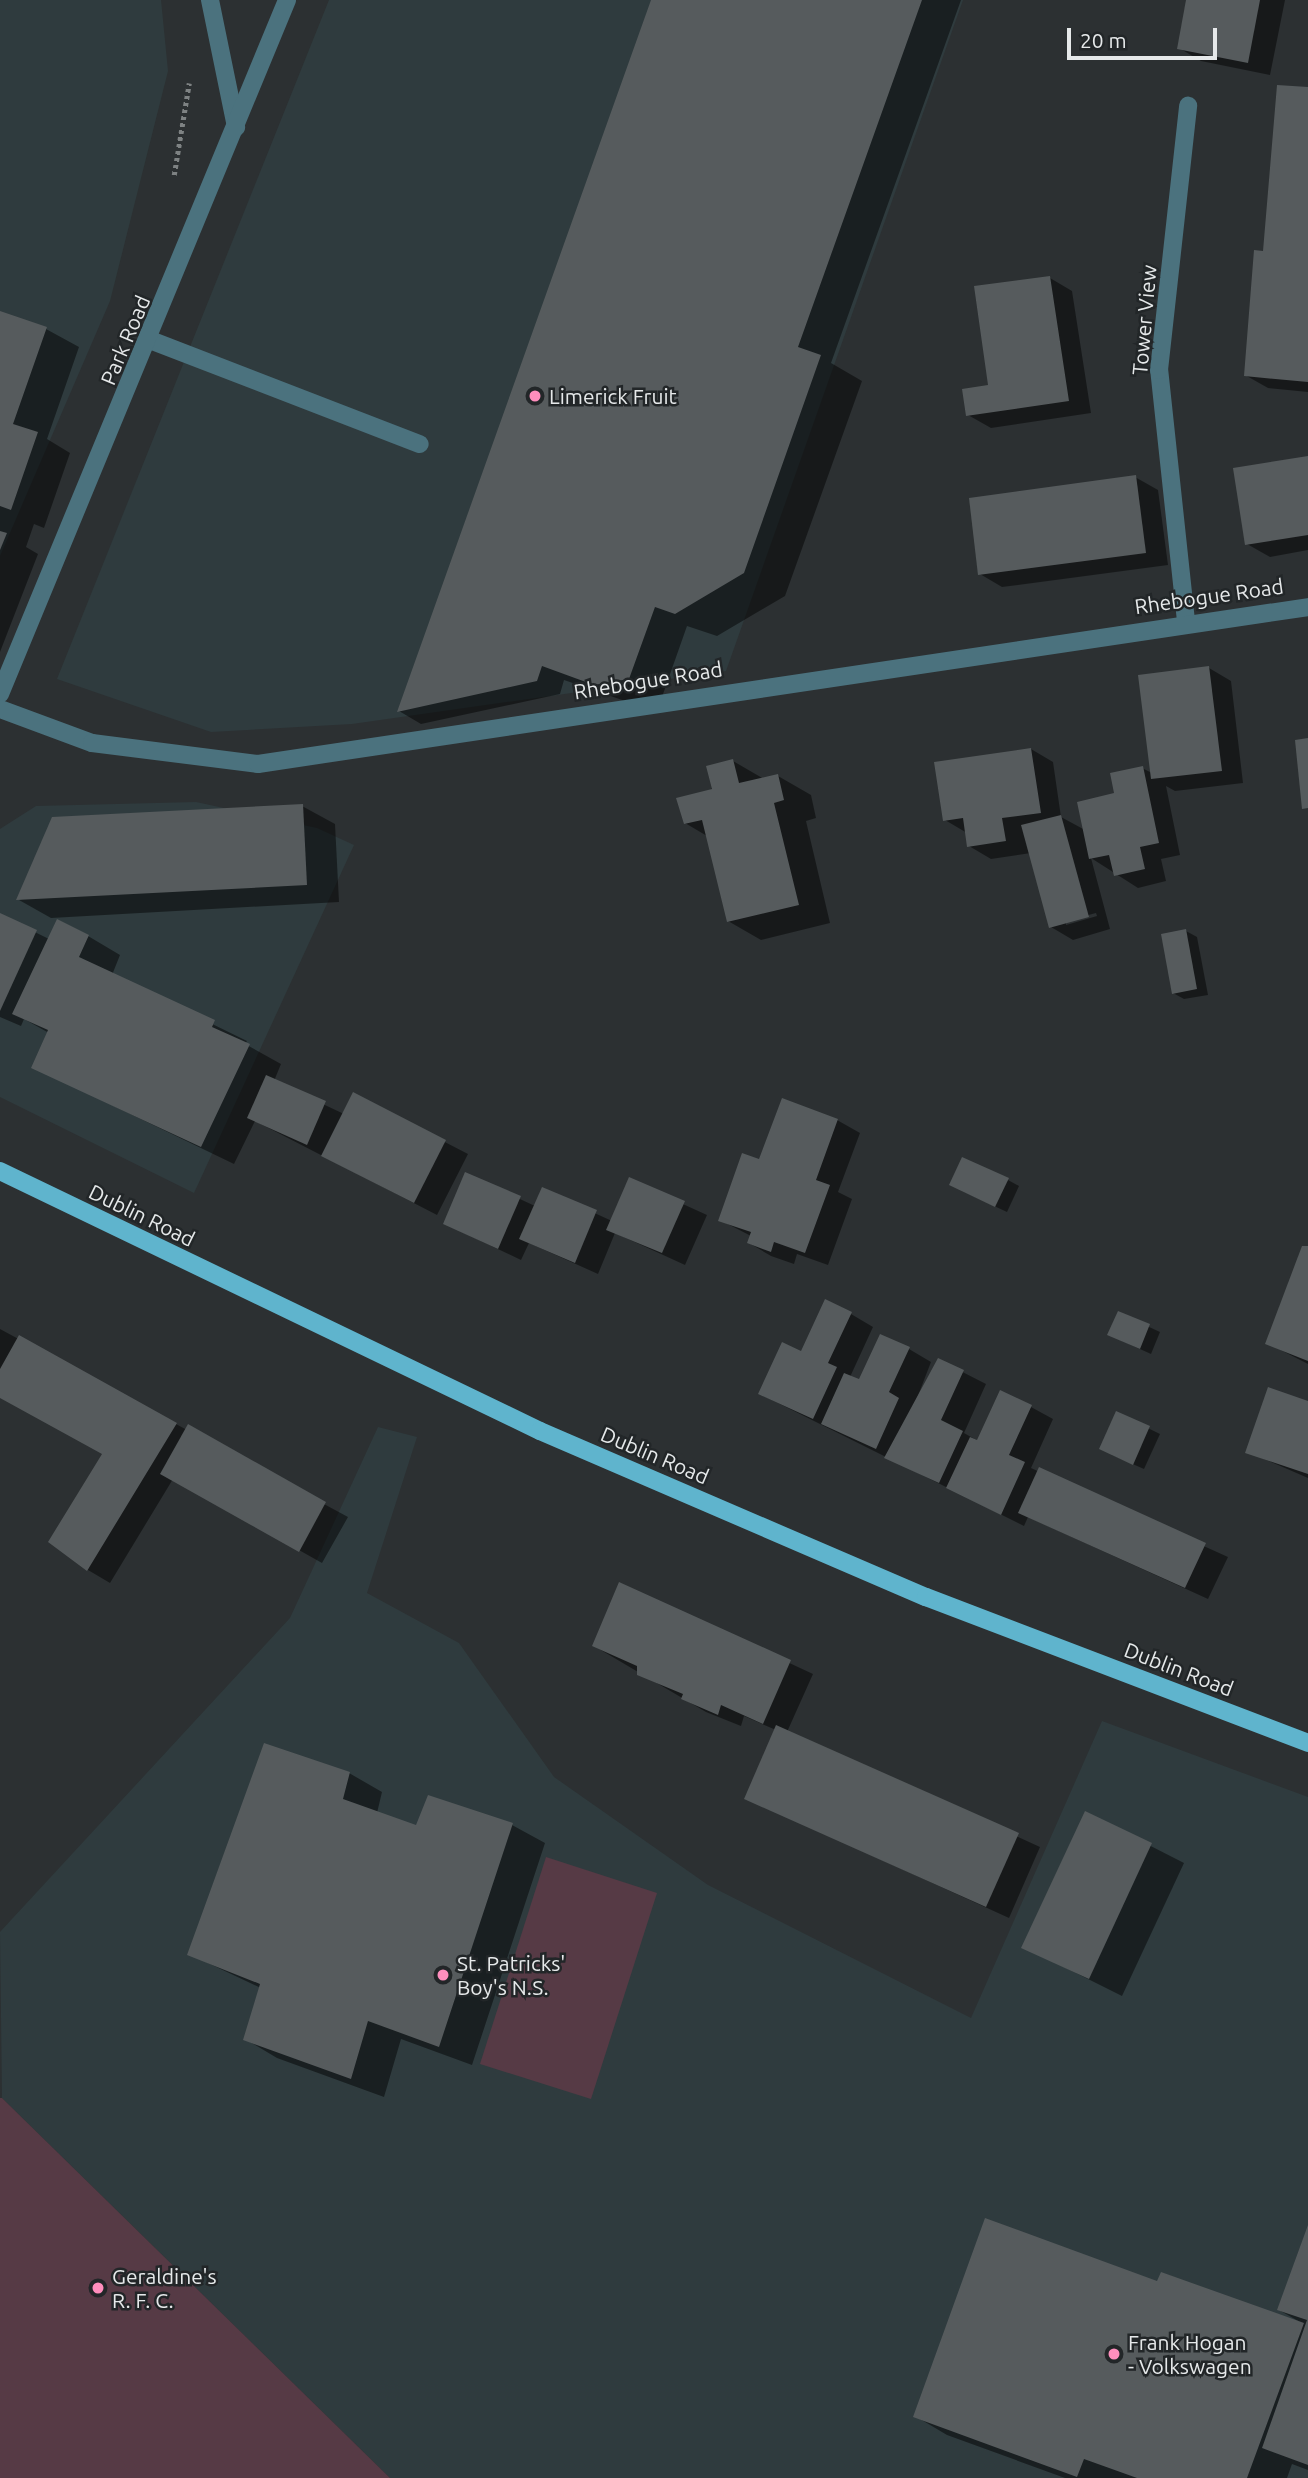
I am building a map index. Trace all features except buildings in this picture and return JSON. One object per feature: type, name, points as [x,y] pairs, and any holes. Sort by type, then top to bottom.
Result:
[{"type":"main road","name":"Dublin Road","points":[[0,1171],[540,1431],[926,1597],[1308,1743]]},
{"type":"street","points":[[210,0],[236,127]]},
{"type":"street","name":"Park Road","points":[[0,694],[150,340],[287,0]]},
{"type":"street","name":"Tower View","points":[[1186,621],[1159,370],[1188,107]]},
{"type":"street","points":[[150,340],[419,444]]},
{"type":"street","name":"Rhebogue Road","points":[[0,709],[92,743],[258,764],[1186,621],[1308,607]]},
{"type":"path","points":[[174,185],[190,71]]},
{"type":"shaded area","points":[[0,0],[161,0],[168,71],[110,301],[0,556]]},
{"type":"shaded area","points":[[329,0],[963,0],[726,671],[352,724],[211,732],[57,679]]},
{"type":"shaded area","points":[[196,802],[317,828],[354,845],[194,1193],[0,1097],[0,829],[36,806]]},
{"type":"shaded area","name":"St. Patricks' Boy's N.S.","points":[[378,1427],[417,1437],[367,1593],[459,1643],[554,1777],[708,1885],[971,2018],[1102,1721],[1308,1797],[1308,2478],[390,2478],[2,2098],[0,1932],[290,1618]]},
{"type":"shaded area","points":[[546,1857],[657,1893],[591,2099],[480,2064]]},
{"type":"shaded area","name":"Geraldine's R. F. C.","points":[[2,2098],[390,2478],[0,2478]]},
{"type":"place","name":"Limerick Fruit","points":[[535,396]]},
{"type":"place","name":"St. Patricks' Boy's N.S.","points":[[443,1975]]},
{"type":"place","name":"Geraldine's R. F. C.","points":[[98,2288]]},
{"type":"place","name":"Frank Hogan - Volkswagen","points":[[1114,2354]]}]
